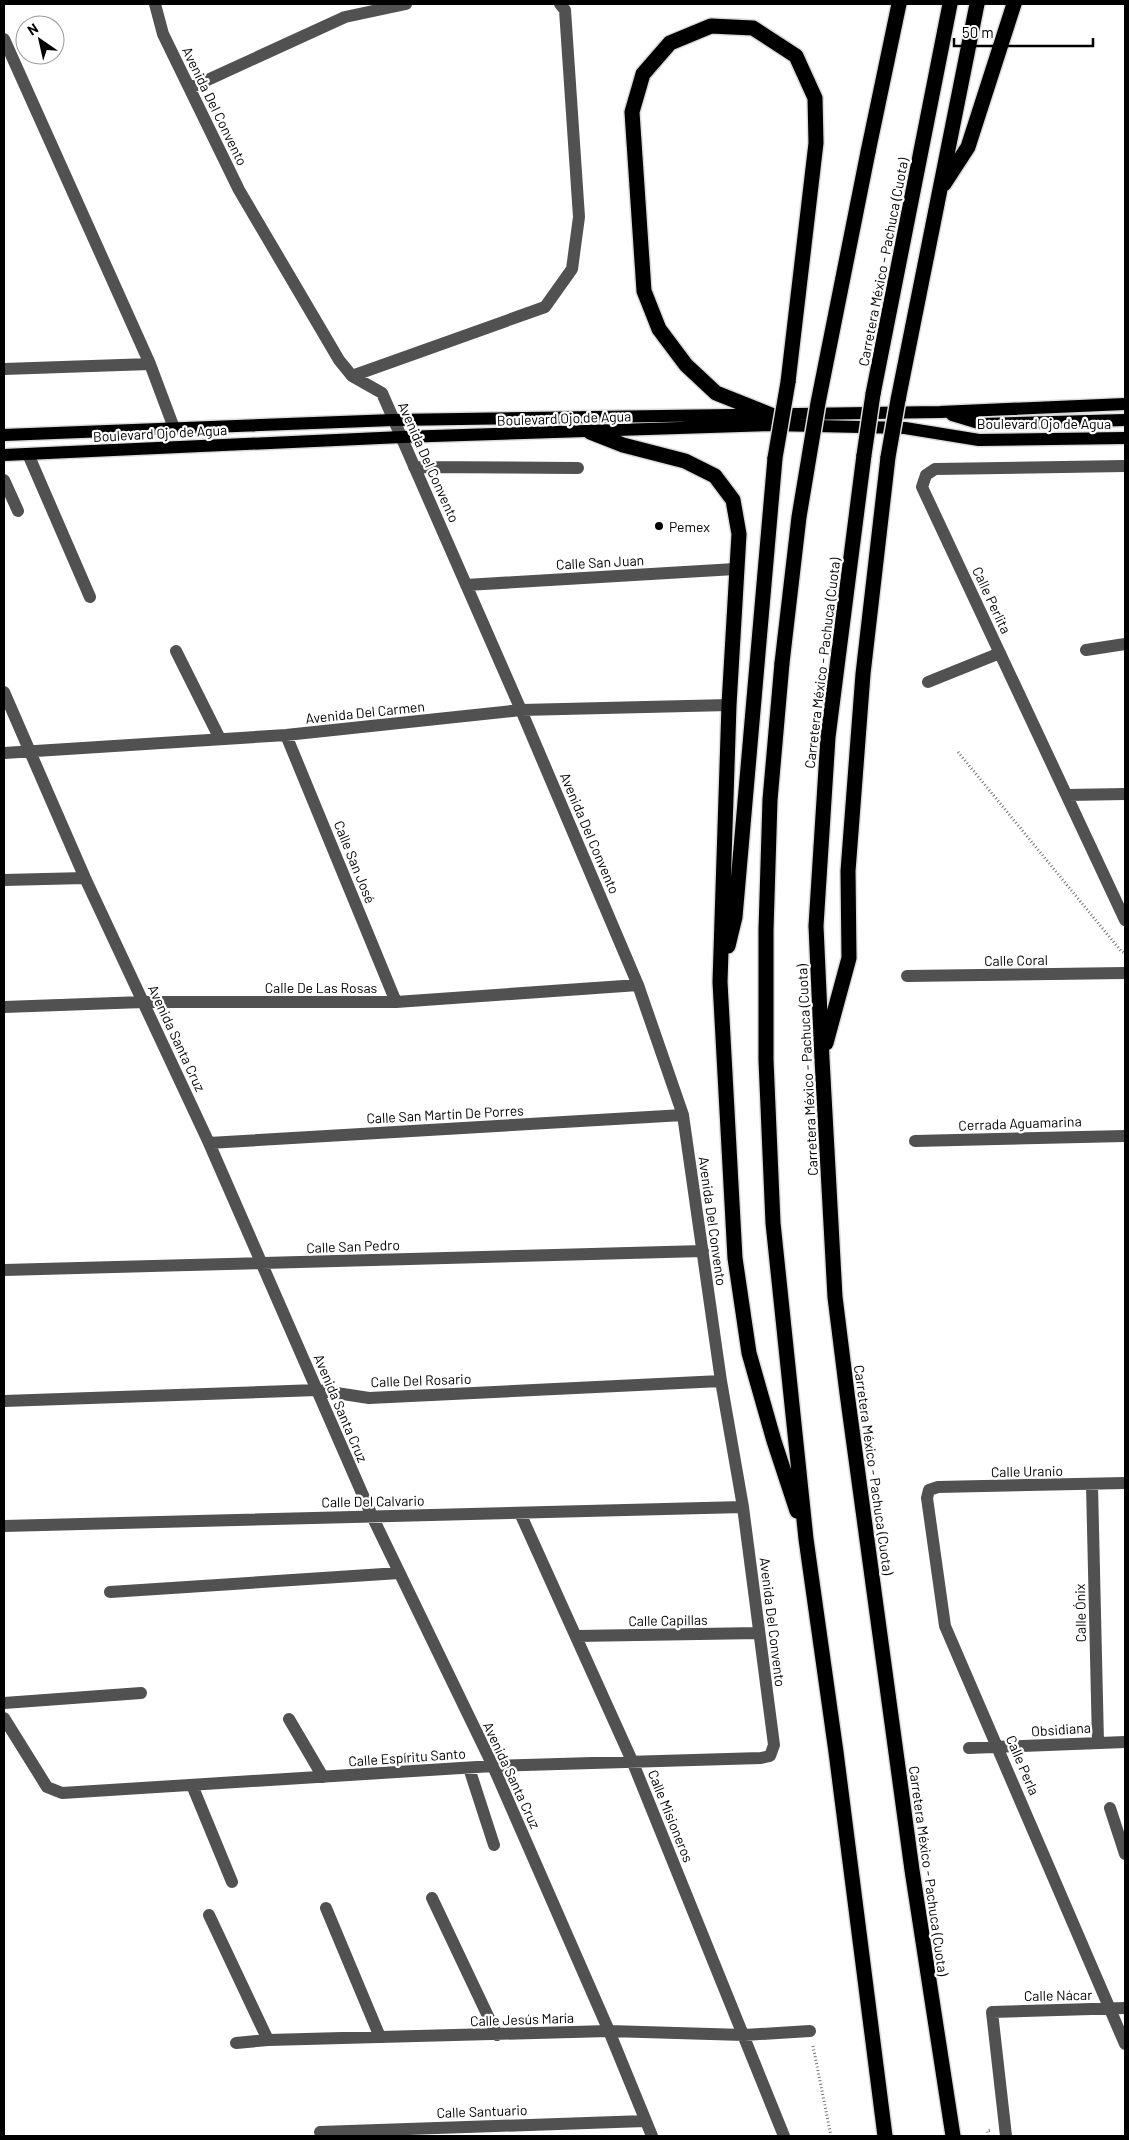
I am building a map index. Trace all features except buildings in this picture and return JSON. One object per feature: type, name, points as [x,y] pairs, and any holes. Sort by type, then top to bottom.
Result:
[{"type":"highway","points":[[884,2136],[836,1752],[806,1539],[773,1223],[767,1108],[766,920],[770,800],[782,662],[799,517],[818,403],[898,4]]},
{"type":"highway","name":"Carretera México - Pachuca (Cuota)","points":[[950,4],[873,394],[864,455],[828,737],[816,926],[835,1297],[912,1870],[953,2136]]},
{"type":"highway","points":[[822,1059],[849,958],[848,871],[860,723],[888,457],[977,4]]},
{"type":"highway","points":[[939,192],[968,147],[1014,4]]},
{"type":"highway","points":[[720,982],[735,917],[775,458],[788,382],[816,143],[815,98],[796,56],[753,28],[711,26],[670,43],[643,74],[632,112],[644,290],[658,329],[686,365],[716,393],[771,415]]},
{"type":"highway","points":[[590,432],[623,445],[685,461],[715,476],[732,500],[738,534],[729,705],[720,982],[735,1258],[749,1353],[774,1441],[806,1539]]},
{"type":"main road","name":"Boulevard Ojo de Agua","points":[[4,435],[393,420],[940,412],[1125,404]]},
{"type":"main road","points":[[940,412],[982,424],[1125,420]]},
{"type":"main road","name":"Boulevard Ojo de Agua","points":[[4,455],[771,425],[904,428],[980,440],[1125,438]]},
{"type":"street","name":"Avenida Del Convento","points":[[155,4],[163,34],[239,190],[339,360],[352,376],[382,393],[521,710],[638,985],[683,1115],[720,1381],[743,1507],[774,1745],[770,1756]]},
{"type":"street","points":[[190,88],[345,17],[406,4]]},
{"type":"street","points":[[352,376],[545,307],[572,270],[579,217],[565,10],[560,4]]},
{"type":"street","points":[[4,39],[150,364],[174,428]]},
{"type":"street","points":[[4,369],[150,364]]},
{"type":"street","points":[[28,454],[90,597]]},
{"type":"street","name":"Calle Perlita","points":[[1125,466],[935,469],[926,475],[922,487],[1125,920]]},
{"type":"street","points":[[414,467],[578,468]]},
{"type":"street","points":[[4,480],[18,511]]},
{"type":"street","name":"Calle San Juan","points":[[466,585],[735,569]]},
{"type":"street","points":[[1086,650],[1125,644]]},
{"type":"street","points":[[176,651],[220,739]]},
{"type":"street","points":[[928,682],[1000,653]]},
{"type":"street","name":"Avenida Santa Cruz","points":[[4,692],[85,878],[144,1002],[262,1263],[372,1516],[493,1766],[609,2031],[652,2136]]},
{"type":"street","name":"Avenida Del Carmen","points":[[4,753],[286,735],[521,710],[729,705]]},
{"type":"street","name":"Calle San José","points":[[286,735],[396,1002]]},
{"type":"street","points":[[1067,795],[1125,794]]},
{"type":"street","points":[[4,880],[85,878]]},
{"type":"street","name":"Calle Coral","points":[[908,976],[1125,973]]},
{"type":"street","name":"Calle De Las Rosas","points":[[4,1007],[144,1002],[396,1002],[638,985]]},
{"type":"street","name":"Calle San Martín De Porres","points":[[208,1143],[683,1115]]},
{"type":"street","name":"Cerrada Aguamarina","points":[[915,1141],[1125,1136]]},
{"type":"street","name":"Calle San Pedro","points":[[4,1270],[702,1251]]},
{"type":"street","name":"Calle Del Rosario","points":[[4,1401],[317,1390],[369,1398],[720,1381]]},
{"type":"street","name":"Calle Uranio","points":[[929,1490],[938,1487],[1125,1484]]},
{"type":"street","name":"Calle Ónix","points":[[1092,1485],[1098,1742]]},
{"type":"street","name":"Calle Perla","points":[[929,1490],[927,1498],[945,1626],[1125,2044]]},
{"type":"street","name":"Calle Del Calvario","points":[[4,1526],[743,1507]]},
{"type":"street","name":"Calle Misioneros","points":[[520,1513],[633,1763],[784,2136]]},
{"type":"street","points":[[110,1592],[399,1573]]},
{"type":"street","name":"Calle Capillas","points":[[577,1636],[758,1633]]},
{"type":"street","points":[[4,1703],[141,1693]]},
{"type":"street","name":"Calle Espíritu Santo","points":[[4,1718],[47,1787],[62,1793],[493,1766],[633,1763],[761,1758],[770,1756]]},
{"type":"street","points":[[289,1719],[323,1777]]},
{"type":"street","name":"Obsidiana","points":[[969,1748],[1125,1742]]},
{"type":"street","points":[[469,1768],[494,1845]]},
{"type":"street","points":[[192,1785],[232,1882]]},
{"type":"street","points":[[1110,1808],[1125,1854]]},
{"type":"street","points":[[432,1898],[497,2035]]},
{"type":"street","points":[[326,1908],[380,2036]]},
{"type":"street","points":[[209,1915],[268,2040]]},
{"type":"street","name":"Calle Nácar","points":[[1006,2136],[992,2012],[1111,2010],[1125,2008]]},
{"type":"street","name":"Calle Jesús María","points":[[236,2043],[380,2036],[497,2035],[609,2031],[744,2035],[810,2031]]},
{"type":"street","name":"Calle Santuario","points":[[320,2132],[645,2121]]},
{"type":"path","points":[[958,752],[1125,953]]},
{"type":"path","points":[[810,2031],[831,2136]]},
{"type":"place","name":"Pemex","points":[[659,526]]}]
